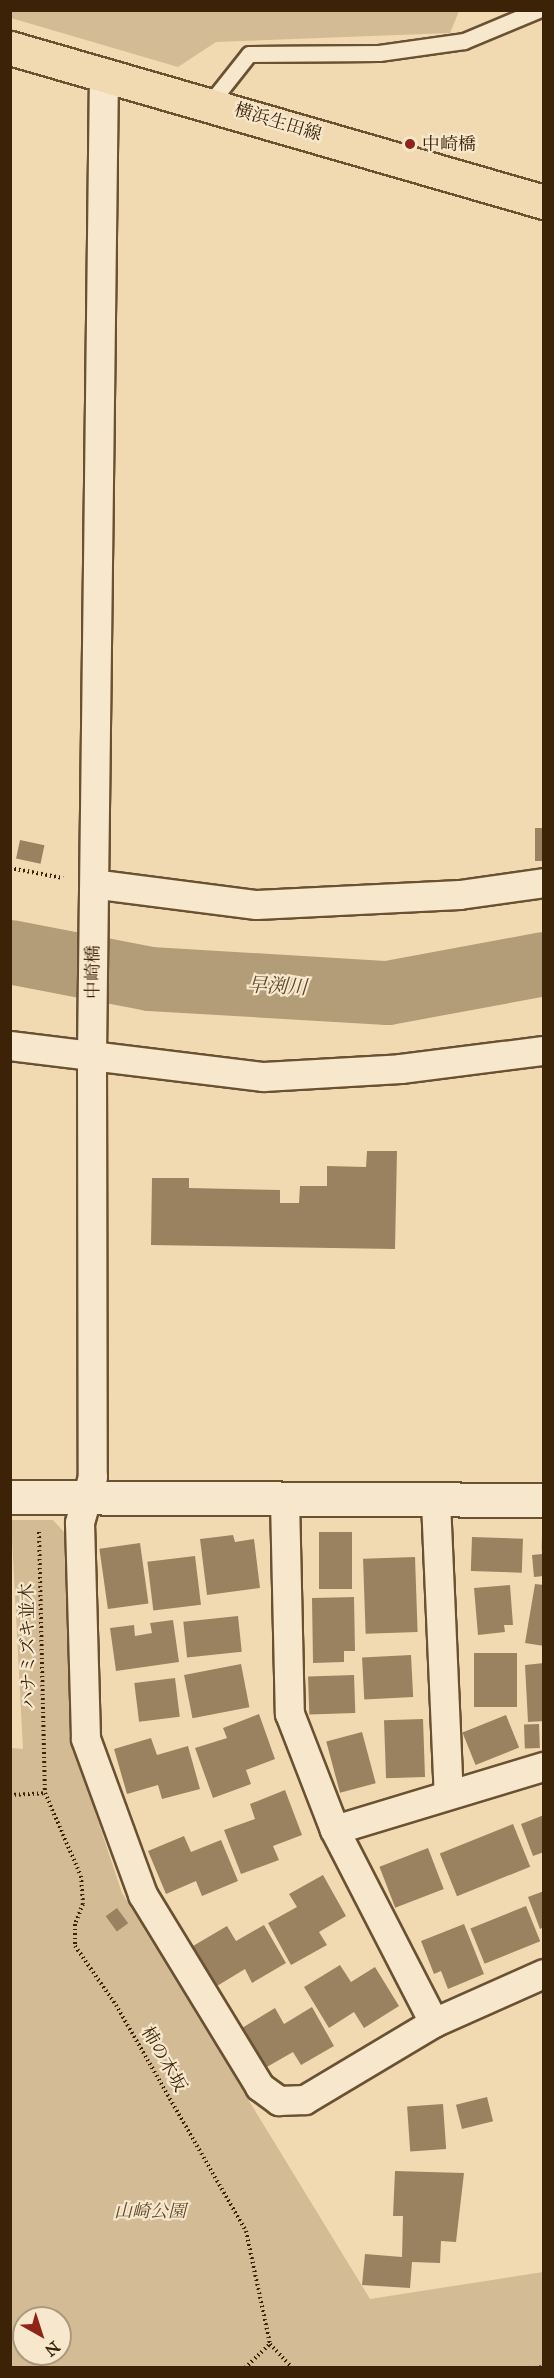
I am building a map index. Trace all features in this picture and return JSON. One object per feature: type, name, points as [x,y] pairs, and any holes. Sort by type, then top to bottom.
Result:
[{"type":"main road","name":"横浜生田線","points":[[10,48],[210,102],[543,202]]},
{"type":"street","name":"中崎橋","points":[[104,74],[91,883],[93,1477],[80,1523],[86,1739],[143,1895],[260,2087],[279,2101],[304,2100],[434,2024],[543,1974]]},
{"type":"street","points":[[91,883],[257,905],[460,895],[543,883]]},
{"type":"street","points":[[10,1046],[92,1059],[264,1077],[401,1069],[543,1051]]},
{"type":"street","points":[[24,1497],[436,1502],[543,1500]]},
{"type":"street","points":[[285,1500],[290,1714],[335,1830],[434,2024]]},
{"type":"street","points":[[436,1502],[448,1794]]},
{"type":"street","points":[[335,1830],[543,1767]]},
{"type":"lane","points":[[210,102],[249,54],[379,53],[464,41],[538,10]]},
{"type":"path","points":[[10,868],[91,883]]},
{"type":"path","name":"ハナミズキ並木","points":[[24,1497],[45,1793]]},
{"type":"path","points":[[10,1795],[45,1793]]},
{"type":"path","name":"柿の木坂","points":[[45,1793],[81,1876],[84,1904],[75,1924],[75,1946],[116,2005],[246,2231],[270,2344]]},
{"type":"path","points":[[245,2367],[270,2344],[292,2367]]},
{"type":"path","points":[[535,2367],[543,2367]]},
{"type":"green space","points":[[10,11],[459,11],[450,33],[216,42],[178,67],[11,18]]},
{"type":"green space","name":"山崎公園","points":[[11,1520],[53,1520],[64,1532],[70,1737],[122,1893],[370,2299],[543,2272],[543,2367],[11,2368],[11,1748],[23,1749]]},
{"type":"building","points":[[535,828],[544,828],[544,861],[535,861]]},
{"type":"building","points":[[20,840],[44,845],[41,864],[16,859]]},
{"type":"building","points":[[367,1151],[397,1151],[395,1249],[151,1245],[152,1178],[189,1178],[189,1188],[280,1190],[280,1203],[299,1203],[300,1186],[327,1186],[327,1166],[366,1167]]},
{"type":"building","points":[[319,1532],[352,1532],[352,1589],[319,1589]]},
{"type":"building","points":[[541,1533],[544,1576],[534,1577],[532,1555],[542,1554]]},
{"type":"building","points":[[233,1535],[235,1542],[254,1539],[260,1588],[207,1595],[200,1539]]},
{"type":"building","points":[[472,1537],[523,1539],[522,1573],[471,1571]]},
{"type":"building","points":[[140,1543],[148,1603],[108,1609],[99,1549]]},
{"type":"building","points":[[195,1556],[201,1605],[153,1610],[147,1562]]},
{"type":"building","points":[[415,1557],[418,1632],[366,1634],[363,1559]]},
{"type":"building","points":[[535,1584],[544,1585],[544,1646],[525,1643]]},
{"type":"building","points":[[510,1585],[513,1625],[504,1625],[505,1632],[478,1635],[474,1588]]},
{"type":"building","points":[[354,1597],[355,1651],[344,1651],[344,1662],[313,1663],[312,1598]]},
{"type":"building","points":[[238,1616],[242,1652],[187,1658],[183,1622]]},
{"type":"building","points":[[173,1620],[179,1662],[116,1671],[110,1628],[134,1625],[135,1636],[152,1633],[150,1623]]},
{"type":"building","points":[[474,1653],[517,1653],[517,1707],[474,1707]]},
{"type":"building","points":[[411,1655],[413,1697],[364,1700],[362,1658]]},
{"type":"building","points":[[544,1663],[544,1721],[528,1722],[525,1665]]},
{"type":"building","points":[[241,1664],[249,1707],[192,1718],[184,1675]]},
{"type":"building","points":[[354,1675],[355,1713],[309,1715],[308,1677]]},
{"type":"building","points":[[175,1678],[180,1717],[139,1722],[134,1683]]},
{"type":"building","points":[[259,1714],[275,1759],[246,1770],[251,1784],[213,1798],[195,1748],[227,1738],[223,1728]]},
{"type":"building","points":[[506,1715],[519,1747],[476,1765],[462,1733]]},
{"type":"building","points":[[423,1719],[425,1777],[386,1778],[384,1720]]},
{"type":"building","points":[[539,1724],[540,1748],[525,1749],[524,1725]]},
{"type":"building","points":[[362,1732],[376,1783],[340,1793],[326,1742]]},
{"type":"building","points":[[151,1738],[157,1755],[188,1746],[200,1789],[162,1799],[158,1785],[127,1794],[114,1749]]},
{"type":"building","points":[[285,1790],[302,1835],[273,1846],[279,1860],[241,1874],[224,1830],[255,1819],[250,1804]]},
{"type":"building","points":[[544,1815],[544,1852],[533,1856],[521,1824]]},
{"type":"building","points":[[513,1824],[530,1867],[457,1896],[440,1854]]},
{"type":"building","points":[[184,1836],[191,1852],[221,1840],[238,1881],[202,1896],[196,1881],[166,1894],[148,1851]]},
{"type":"building","points":[[428,1848],[444,1889],[395,1908],[379,1867]]},
{"type":"building","points":[[323,1875],[346,1916],[319,1932],[327,1945],[291,1965],[268,1923],[297,1907],[289,1894]]},
{"type":"building","points":[[544,1891],[544,1927],[540,1929],[528,1897]]},
{"type":"building","points":[[526,1906],[540,1941],[485,1964],[470,1928]]},
{"type":"building","points":[[117,1908],[128,1923],[117,1932],[106,1916]]},
{"type":"building","points":[[464,1924],[484,1974],[448,1989],[441,1971],[434,1974],[421,1941]]},
{"type":"building","points":[[264,1925],[286,1963],[252,1983],[245,1969],[217,1986],[193,1946],[227,1926],[236,1941]]},
{"type":"building","points":[[340,1965],[351,1982],[375,1967],[399,2006],[364,2028],[354,2012],[329,2028],[304,1987]]},
{"type":"building","points":[[312,2007],[334,2046],[301,2065],[293,2052],[265,2068],[242,2028],[275,2008],[284,2024]]},
{"type":"building","points":[[487,2097],[493,2121],[462,2129],[456,2105]]},
{"type":"building","points":[[443,2104],[446,2149],[410,2151],[407,2107]]},
{"type":"building","points":[[395,2171],[464,2173],[456,2242],[441,2241],[440,2263],[412,2262],[410,2288],[362,2285],[365,2254],[402,2257],[403,2216],[393,2216]]},
{"type":"waterway","name":"早渕川","points":[[10,952],[150,979],[388,993],[544,964]]},
{"type":"place","name":"中崎橋","points":[[410,144]]}]
